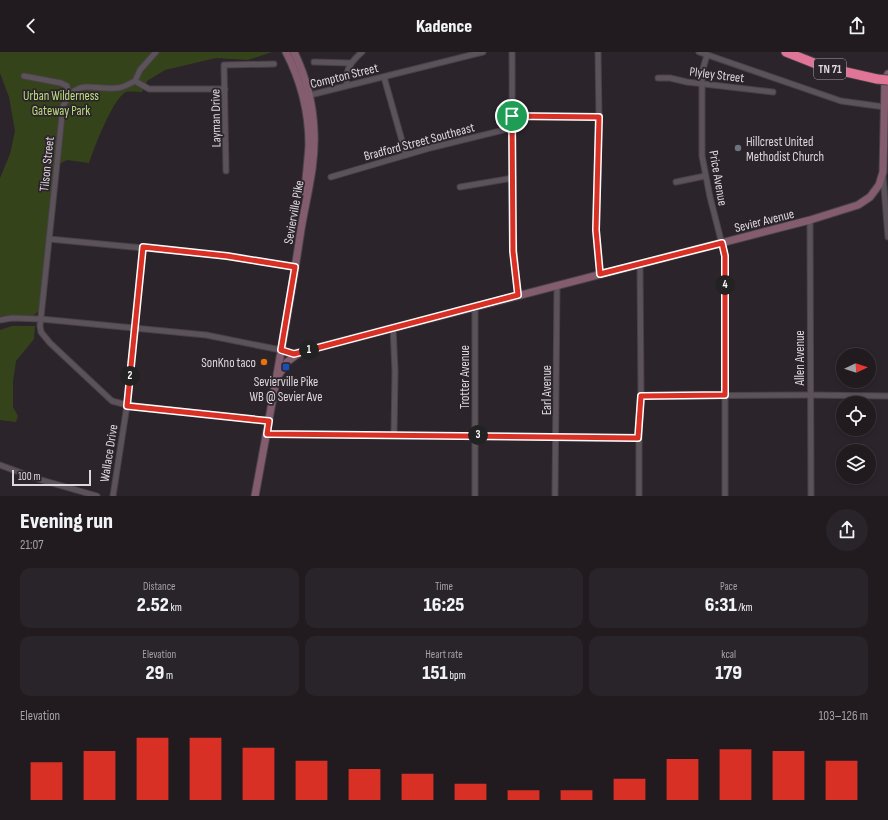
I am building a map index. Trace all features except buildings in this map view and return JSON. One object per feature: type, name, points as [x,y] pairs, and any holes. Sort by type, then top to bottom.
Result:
[{"type":"highway","name":"TN 71","points":[[786,52],[824,67],[877,79],[888,80]]},
{"type":"street","points":[[135,82],[140,70],[156,52]]},
{"type":"street","name":"Sevierville Pike","points":[[286,52],[306,96],[308,132],[305,206]]},
{"type":"street","name":"Sevierville Pike","points":[[255,496],[267,434],[305,206],[311,180],[314,144],[301,66],[294,52]]},
{"type":"street","points":[[347,85],[346,76],[350,63],[362,52]]},
{"type":"street","name":"Compton Street","points":[[306,96],[483,52]]},
{"type":"street","points":[[512,52],[513,251],[518,295]]},
{"type":"street","points":[[598,52],[599,117],[596,230],[600,274]]},
{"type":"street","points":[[699,52],[841,101],[886,106]]},
{"type":"street","name":"Price Avenue","points":[[707,55],[702,72],[702,156],[705,176],[725,256],[725,496]]},
{"type":"street","points":[[314,62],[350,63]]},
{"type":"street","name":"Layman Drive","points":[[226,171],[224,65],[274,64]]},
{"type":"street","name":"Sevier Avenue","points":[[281,350],[294,354],[846,210],[864,201],[876,190],[883,172],[886,106],[885,80],[888,74]]},
{"type":"street","points":[[24,76],[32,79],[61,82],[67,86],[69,95],[79,88],[94,86],[116,89],[135,82],[149,89],[225,89]]},
{"type":"street","points":[[384,77],[406,155]]},
{"type":"street","name":"Plyley Street","points":[[658,78],[670,78],[773,92]]},
{"type":"street","name":"Tilson Street","points":[[69,95],[63,106],[40,326],[46,340],[112,401],[127,406]]},
{"type":"street","points":[[512,116],[599,117]]},
{"type":"street","name":"Bradford Street Southeast","points":[[331,177],[406,155],[469,140],[495,131],[512,128]]},
{"type":"street","points":[[883,172],[888,237]]},
{"type":"street","points":[[676,182],[705,176]]},
{"type":"street","points":[[460,187],[501,178],[513,178]]},
{"type":"street","name":"Allen Avenue","points":[[810,220],[811,496]]},
{"type":"street","points":[[49,239],[227,256],[295,267]]},
{"type":"street","name":"Wallace Drive","points":[[112,496],[127,406],[136,329],[143,247]]},
{"type":"street","points":[[639,496],[638,438],[641,396],[640,264]]},
{"type":"street","name":"Earl Avenue","points":[[556,496],[557,285]]},
{"type":"street","name":"Trotter Avenue","points":[[475,306],[475,496]]},
{"type":"street","points":[[0,320],[12,318],[41,319],[222,337],[281,350]]},
{"type":"street","points":[[393,327],[395,371],[394,435]]},
{"type":"street","points":[[276,378],[287,362],[300,352]]},
{"type":"street","points":[[641,396],[888,396]]},
{"type":"street","points":[[127,406],[269,421]]},
{"type":"street","points":[[267,434],[475,435],[638,438]]},
{"type":"street","points":[[0,465],[38,479],[97,496]]},
{"type":"green space","name":"Urban Wilderness Gateway Park","points":[[0,52],[272,52],[248,60],[216,58],[165,70],[147,81],[142,92],[126,92],[121,96],[104,124],[89,163],[67,160],[59,164],[44,312],[39,311],[34,315],[0,316],[0,178],[10,154],[15,131],[9,97],[0,73]]},
{"type":"green space","points":[[12,326],[35,326],[34,339],[16,361],[13,381],[13,407],[18,416],[16,422],[0,420],[0,330]]},
{"type":"place","name":"Hillcrest United Methodist Church","points":[[738,148]]},
{"type":"place","name":"SonKno taco","points":[[264,362]]},
{"type":"place","name":"Sevierville Pike WB @ Sevier Ave","points":[[286,367]]},
{"type":"route","points":[[512,116],[599,117],[596,230],[598,267],[600,274],[722,243],[725,256],[725,395],[641,396],[638,438],[475,435],[267,434],[269,421],[127,406],[136,329],[143,247],[227,256],[295,267],[292,296],[281,350],[294,354],[518,295],[513,251],[512,116]]}]
